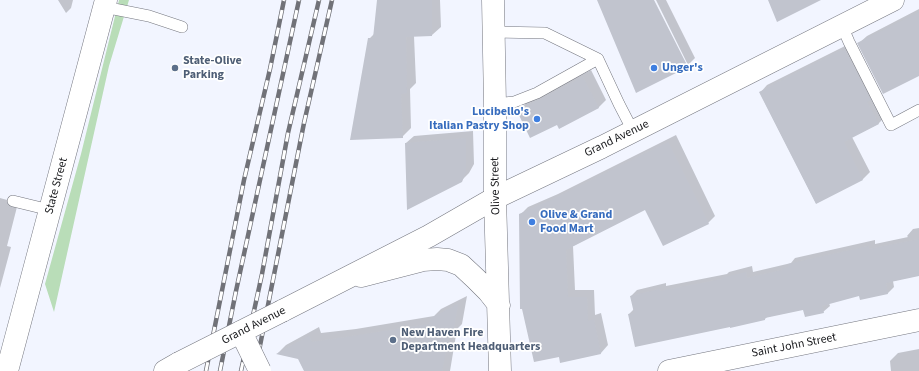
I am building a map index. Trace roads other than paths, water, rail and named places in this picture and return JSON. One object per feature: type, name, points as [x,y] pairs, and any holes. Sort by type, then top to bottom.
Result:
[{"type":"main road","name":"Olive Street","points":[[493,0],[500,371]]},
{"type":"main road","name":"Grand Avenue","points":[[165,371],[343,281],[429,236],[496,198],[893,0]]},
{"type":"main road","name":"State Street","points":[[7,357],[50,210],[105,3]]},
{"type":"main road","name":"Grand Avenue","points":[[343,281],[423,260],[448,260],[461,265],[488,291],[499,305]]},
{"type":"main road","name":"Saint John Street","points":[[669,371],[919,320]]},
{"type":"main road","points":[[241,332],[260,371]]},
{"type":"lane","points":[[105,3],[182,26]]},
{"type":"lane","points":[[842,26],[891,125],[919,110]]},
{"type":"lane","points":[[494,32],[545,33],[598,59],[633,131]]},
{"type":"lane","points":[[496,104],[514,102],[537,93],[598,59]]},
{"type":"lane","points":[[13,201],[50,210]]},
{"type":"railway","points":[[206,371],[244,180],[270,69],[284,0]]},
{"type":"railway","points":[[220,371],[299,0]]},
{"type":"railway","points":[[241,371],[262,274],[288,133],[319,0]]},
{"type":"railway","points":[[255,371],[304,123],[332,0]]},
{"type":"place","name":"State-Olive Parking","points":[[175,68]]},
{"type":"place","name":"Unger's","points":[[654,68]]},
{"type":"place","name":"Lucibello's Italian Pastry Shop","points":[[537,119]]},
{"type":"place","name":"Olive & Grand Food Mart","points":[[532,222]]},
{"type":"place","name":"New Haven Fire Department Headquarters","points":[[393,340]]}]
